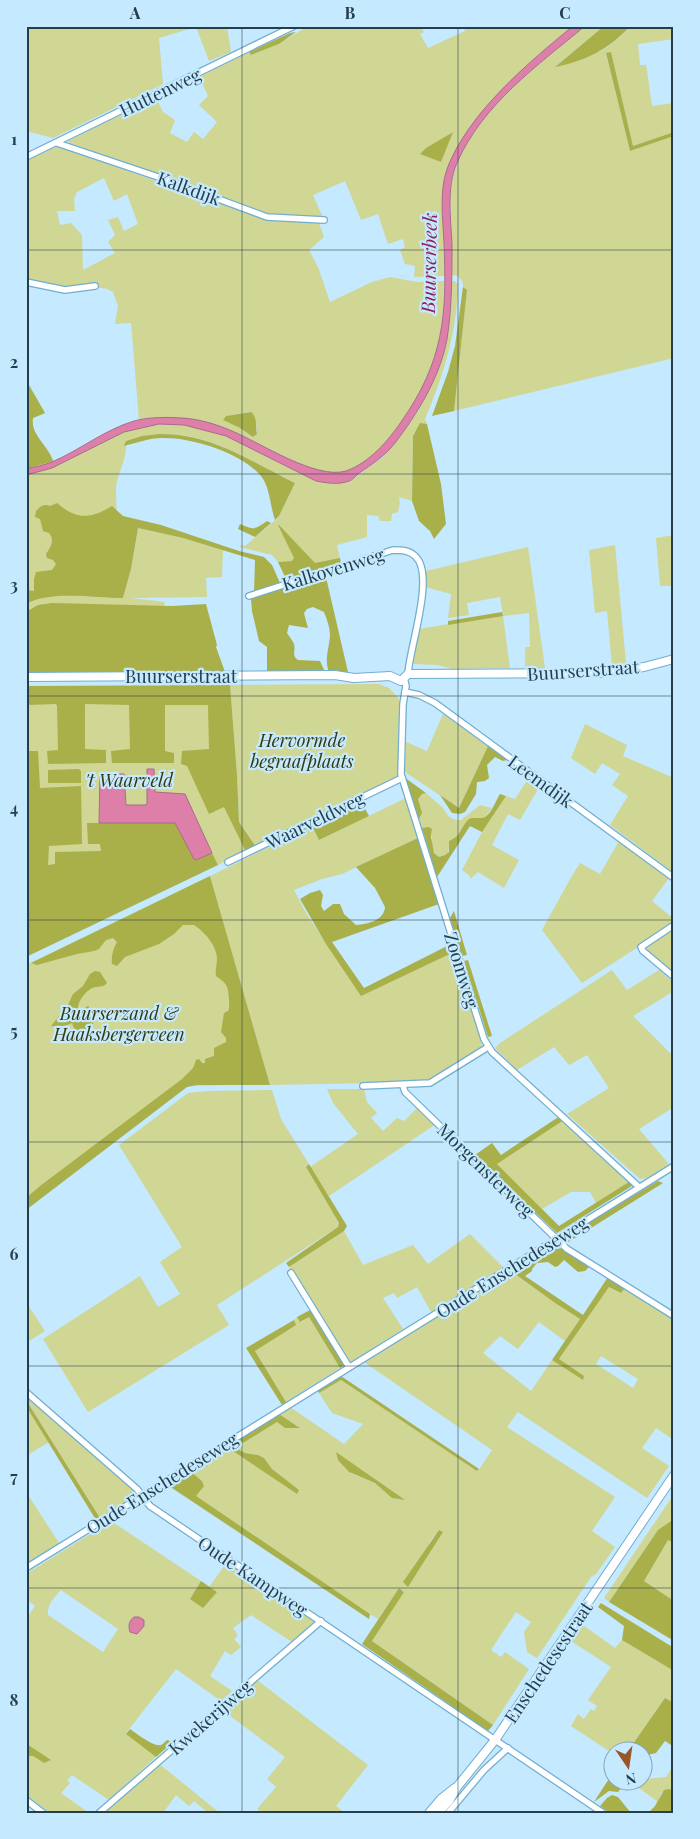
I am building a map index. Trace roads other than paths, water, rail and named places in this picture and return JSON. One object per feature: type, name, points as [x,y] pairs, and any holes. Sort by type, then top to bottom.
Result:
[{"type":"main road","name":"Buurserstraat","points":[[26,677],[335,675],[354,678],[390,676],[404,678],[598,673],[637,668],[674,659]]},
{"type":"main road","name":"Enschedesestraat","points":[[438,1813],[495,1740],[674,1475]]},
{"type":"main road","name":"Enschedesestraat","points":[[429,1813],[440,1799],[457,1787]]},
{"type":"street","name":"Huttenweg","points":[[26,157],[294,26]]},
{"type":"street","name":"Kalkdijk","points":[[57,143],[167,180],[267,217],[324,220]]},
{"type":"street","points":[[26,282],[65,290],[95,286]]},
{"type":"street","name":"Kalkovenweg","points":[[249,596],[393,550],[409,552],[416,556],[420,562],[423,578],[422,601],[404,678]]},
{"type":"street","name":"Zoomweg","points":[[404,678],[405,692],[400,760],[402,778],[488,1047],[639,1187]]},
{"type":"street","name":"Leemdijk","points":[[405,692],[419,695],[435,703],[674,878]]},
{"type":"street","name":"Waarveldweg","points":[[228,862],[402,778]]},
{"type":"street","points":[[674,925],[641,947],[643,951],[674,977]]},
{"type":"street","points":[[363,1086],[422,1085],[434,1082],[488,1047]]},
{"type":"street","name":"Morgensterweg","points":[[404,1086],[405,1092],[567,1249],[674,1316]]},
{"type":"street","name":"Oude Enschedeseweg","points":[[26,1568],[674,1166]]},
{"type":"street","points":[[291,1273],[349,1367]]},
{"type":"street","name":"Oude Kampweg","points":[[26,1392],[138,1489],[150,1506],[604,1813]]},
{"type":"street","name":"Kwekerijweg","points":[[99,1813],[321,1621]]},
{"type":"street","name":"Enschedesestraat","points":[[448,1813],[484,1770],[508,1748]]},
{"type":"street","points":[[26,1800],[43,1813]]},
{"type":"water label","name":"Buurserbeek","points":[[428,263]]},
{"type":"park label","name":"Hervormde begraafplaats","points":[[302,750]]},
{"type":"park label","name":"'t Waarveld","points":[[129,780]]},
{"type":"park label","name":"Buurserzand & Haaksbergerveen","points":[[119,1023]]}]
